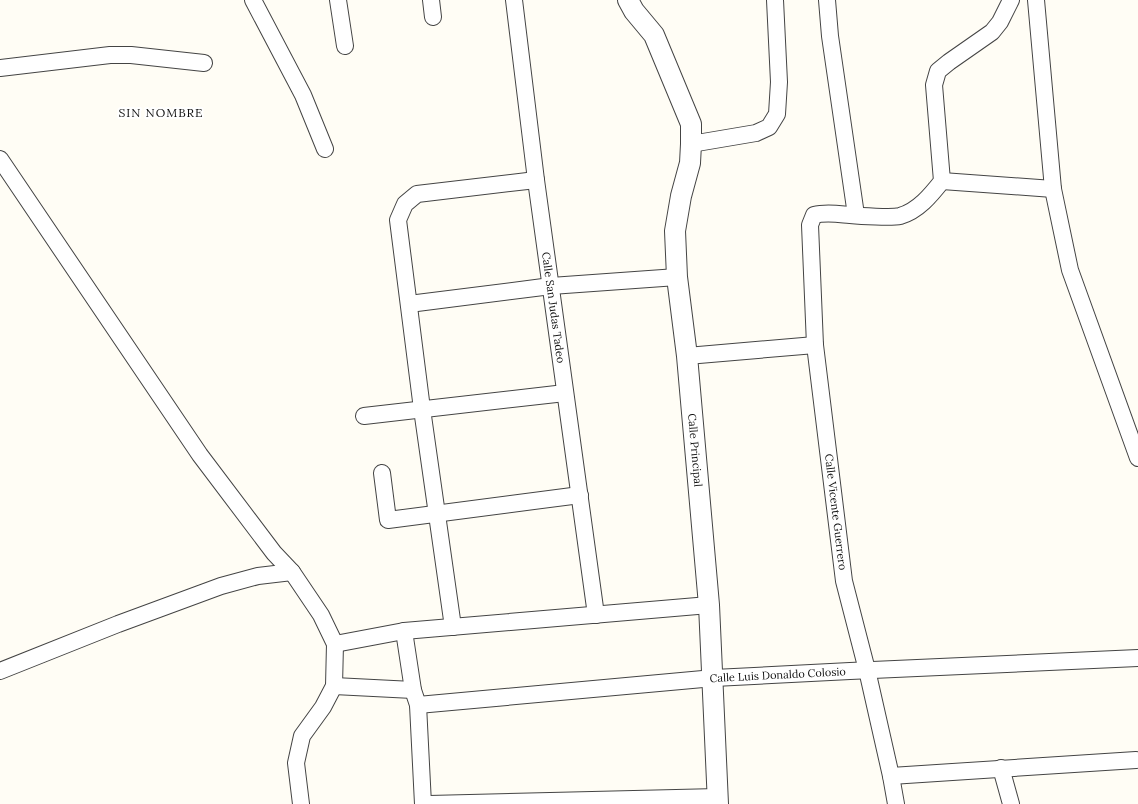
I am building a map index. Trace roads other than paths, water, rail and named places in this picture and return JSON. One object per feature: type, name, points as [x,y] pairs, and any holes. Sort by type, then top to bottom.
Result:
[{"type":"street","points":[[253,0],[303,95],[324,148]]},
{"type":"street","points":[[338,0],[345,46]]},
{"type":"street","points":[[431,0],[433,17]]},
{"type":"street","name":"Calle San Judas Tadeo","points":[[514,0],[536,180],[596,615]]},
{"type":"street","name":"Calle Principal","points":[[628,0],[654,35],[691,124],[690,163],[681,196],[675,231],[677,277],[687,356],[709,605],[714,678],[718,801]]},
{"type":"street","points":[[691,144],[756,133],[769,127],[777,114],[779,82],[775,0]]},
{"type":"street","points":[[827,0],[830,36],[856,215],[899,216],[918,207],[942,181],[934,85],[938,71],[992,32],[1000,22],[1011,0]]},
{"type":"street","points":[[1036,0],[1054,189],[1070,270],[1138,458]]},
{"type":"street","points":[[0,68],[110,55],[131,55],[204,63]]},
{"type":"street","points":[[0,158],[200,455],[274,553],[292,572],[321,615],[335,644],[334,686],[323,707],[302,736],[296,763],[300,796],[291,804]]},
{"type":"street","points":[[453,627],[422,409],[398,220],[405,204],[417,194],[536,180]]},
{"type":"street","points":[[942,181],[1054,189]]},
{"type":"street","name":"Calle Vicente Guerrero","points":[[856,215],[824,212],[814,215],[810,225],[815,345],[844,581],[867,670],[896,804]]},
{"type":"street","points":[[409,304],[551,286],[677,277]]},
{"type":"street","points":[[687,356],[815,345]]},
{"type":"street","points":[[364,416],[566,393]]},
{"type":"street","points":[[382,472],[388,520],[580,495]]},
{"type":"street","points":[[0,671],[118,624],[221,586],[258,576],[292,572]]},
{"type":"street","points":[[335,644],[404,632],[709,605]]},
{"type":"street","points":[[404,632],[413,690],[418,705],[423,804]]},
{"type":"street","name":"Calle Luis Donaldo Colosio","points":[[418,705],[714,678],[1138,658]]},
{"type":"street","points":[[334,686],[413,690]]},
{"type":"street","points":[[891,776],[1136,760]]},
{"type":"street","points":[[1001,768],[1011,804]]},
{"type":"street","points":[[429,804],[718,801]]},
{"type":"district","name":"SIN NOMBRE","points":[[161,113]]}]
